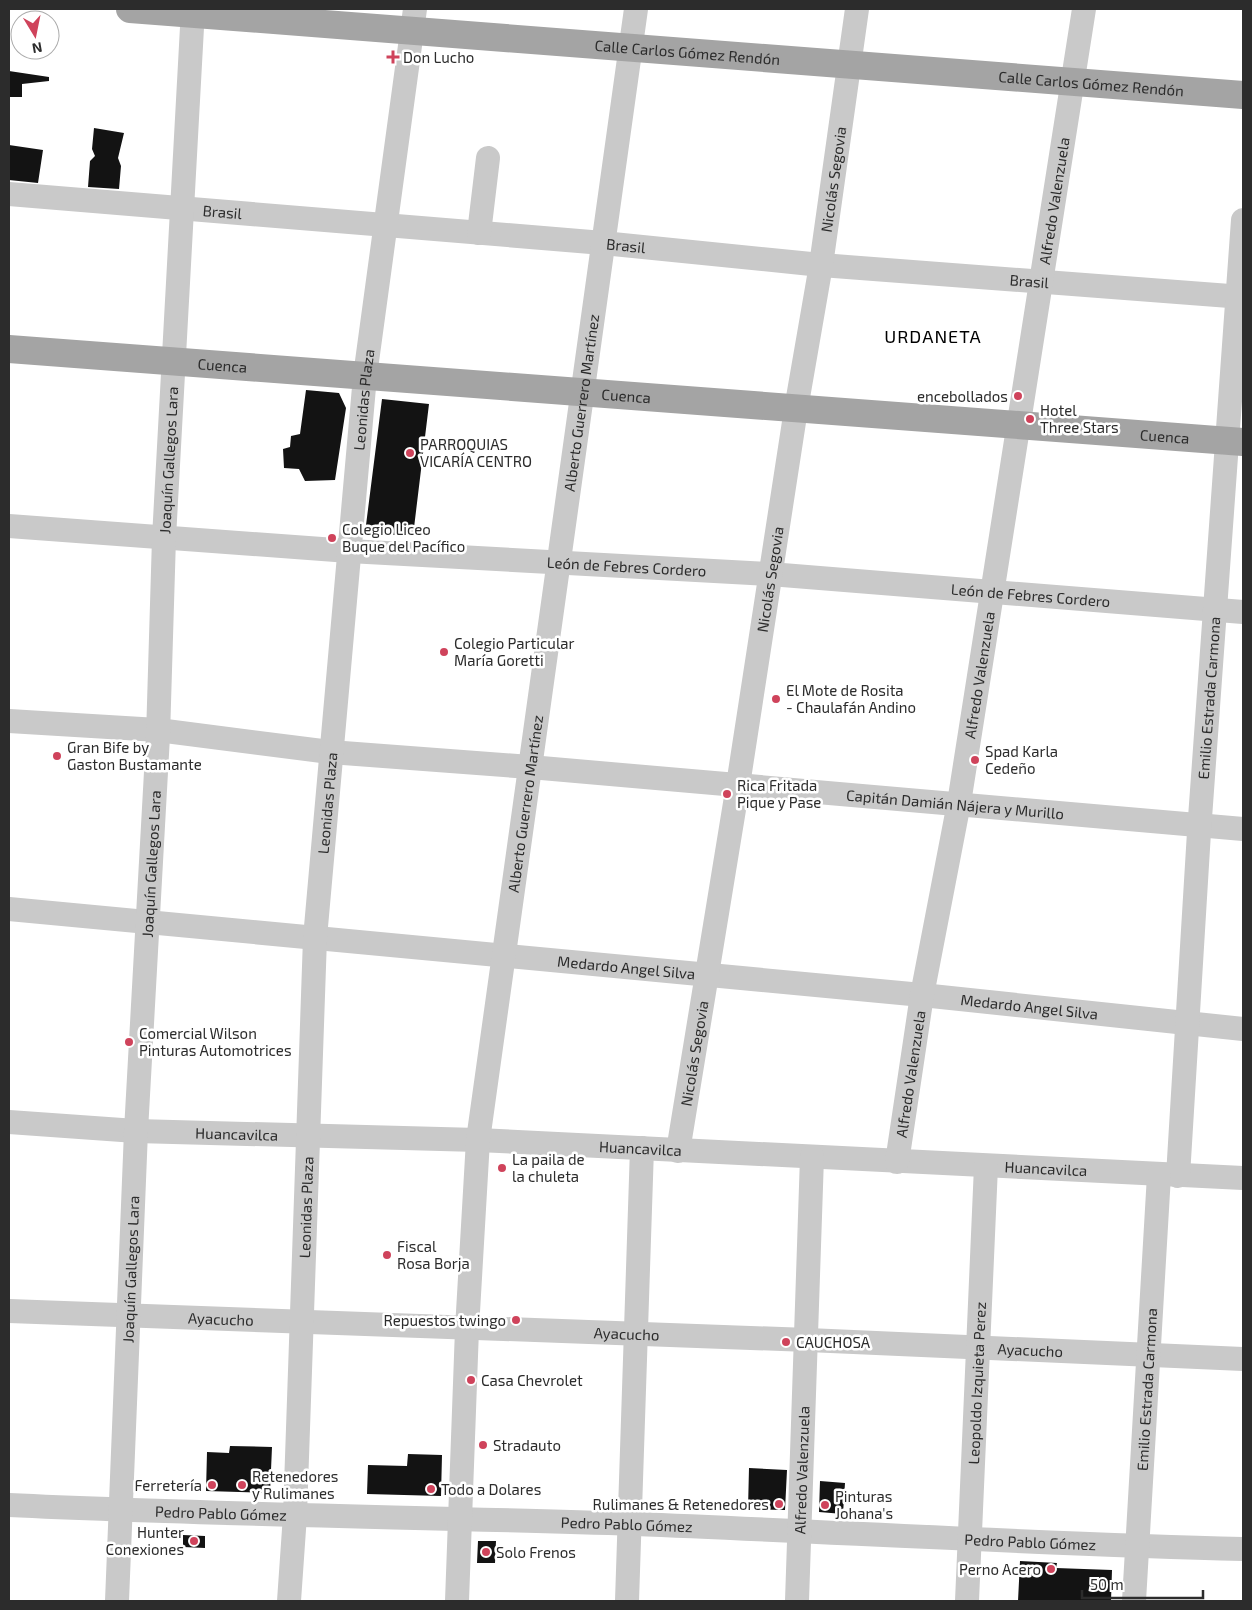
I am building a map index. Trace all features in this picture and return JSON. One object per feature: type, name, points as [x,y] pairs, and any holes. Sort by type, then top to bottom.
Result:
[{"type":"main road","name":"Calle Carlos Gómez Rendón","points":[[130,9],[414,20],[631,48],[1243,94]]},
{"type":"main road","name":"Cuenca","points":[[9,349],[1235,442]]},
{"type":"street","name":"Alberto Guerrero Martínez","points":[[457,1601],[467,1329],[478,1140],[502,956],[636,9]]},
{"type":"street","name":"Nicolás Segovia","points":[[678,1151],[738,786],[796,409],[821,265],[857,9]]},
{"type":"street","name":"Alfredo Valenzuela","points":[[897,1162],[922,995],[959,803],[1084,9]]},
{"type":"street","name":"Joaquín Gallegos Lara","points":[[117,1601],[136,1131],[158,730],[164,538],[183,210],[192,11]]},
{"type":"street","name":"Leonidas Plaza","points":[[289,1601],[294,1515],[314,938],[365,376],[414,20]]},
{"type":"street","points":[[479,233],[488,158]]},
{"type":"street","name":"Brasil","points":[[9,194],[183,210],[603,243],[821,265],[1240,297]]},
{"type":"street","name":"Emilio Estrada Carmona","points":[[1134,1601],[1148,1356],[1188,1024],[1215,610],[1235,442],[1243,220]]},
{"type":"street","name":"León de Febres Cordero","points":[[9,526],[349,551],[558,564],[770,574],[1243,612]]},
{"type":"street","name":"Capitán Damián Nájera y Murillo","points":[[9,721],[158,730],[330,752],[530,767],[1243,828]]},
{"type":"street","name":"Medardo Angel Silva","points":[[9,909],[922,995],[1243,1029]]},
{"type":"street","name":"Huancavilca","points":[[9,1122],[136,1131],[478,1140],[1169,1176],[1243,1178]]},
{"type":"street","points":[[627,1601],[642,1148]]},
{"type":"street","name":"Alfredo Valenzuela","points":[[797,1601],[808,1340],[812,1158]]},
{"type":"street","name":"Leopoldo Izquieta Perez","points":[[967,1601],[986,1166]]},
{"type":"street","name":"Ayacucho","points":[[9,1311],[128,1317],[808,1340],[1243,1359]]},
{"type":"street","name":"Pedro Pablo Gómez","points":[[9,1505],[800,1530],[969,1540],[1243,1549]]},
{"type":"building","points":[[9,71],[49,77],[49,81],[22,84],[22,97],[9,97]]},
{"type":"building","points":[[94,128],[124,133],[118,158],[121,166],[119,189],[88,187],[90,161],[95,156],[92,149]]},
{"type":"building","points":[[9,145],[43,150],[38,183],[9,180]]},
{"type":"building","points":[[306,390],[339,393],[346,408],[335,480],[305,481],[299,469],[284,468],[283,449],[290,447],[291,436],[300,434]]},
{"type":"building","points":[[382,399],[429,404],[413,536],[365,533]]},
{"type":"building","points":[[230,1446],[272,1447],[270,1493],[206,1491],[207,1452],[229,1453]]},
{"type":"building","points":[[408,1454],[442,1455],[441,1496],[367,1494],[368,1465],[407,1466]]},
{"type":"building","points":[[749,1468],[787,1470],[785,1510],[748,1509]]},
{"type":"building","points":[[820,1481],[845,1483],[843,1514],[819,1512]]},
{"type":"building","name":"Hunter Conexiones","points":[[183,1535],[205,1536],[205,1548],[183,1547]]},
{"type":"building","name":"Solo Frenos","points":[[478,1541],[496,1541],[495,1563],[477,1563]]},
{"type":"building","points":[[1020,1561],[1057,1563],[1056,1568],[1112,1570],[1111,1601],[1018,1601]]},
{"type":"place","name":"Don Lucho","points":[[393,57]]},
{"type":"place","name":"encebollados","points":[[1018,396]]},
{"type":"place","name":"Hotel Three Stars","points":[[1030,419]]},
{"type":"place","name":"PARROQUIAS VICARÍA CENTRO","points":[[410,453]]},
{"type":"place","name":"Colegio Liceo Buque del Pacífico","points":[[332,538]]},
{"type":"place","name":"Colegio Particular María Goretti","points":[[444,652]]},
{"type":"place","name":"El Mote de Rosita - Chaulafán Andino","points":[[776,699]]},
{"type":"place","name":"Gran Bife by Gaston Bustamante","points":[[57,756]]},
{"type":"place","name":"Spad Karla Cedeño","points":[[975,760]]},
{"type":"place","name":"Rica Fritada Pique y Pase","points":[[727,794]]},
{"type":"place","name":"Comercial Wilson Pinturas Automotrices","points":[[129,1042]]},
{"type":"place","name":"La paila de la chuleta","points":[[502,1168]]},
{"type":"place","name":"Fiscal Rosa Borja","points":[[387,1255]]},
{"type":"place","name":"Repuestos twingo","points":[[516,1320]]},
{"type":"place","name":"CAUCHOSA","points":[[786,1342]]},
{"type":"place","name":"Casa Chevrolet","points":[[471,1380]]},
{"type":"place","name":"Stradauto","points":[[483,1445]]},
{"type":"place","name":"Ferretería","points":[[212,1485]]},
{"type":"place","name":"Retenedores y Rulimanes","points":[[242,1485]]},
{"type":"place","name":"Todo a Dolares","points":[[431,1489]]},
{"type":"place","name":"Rulimanes & Retenedores","points":[[779,1504]]},
{"type":"place","name":"Pinturas Johana's","points":[[825,1505]]},
{"type":"place","name":"Hunter Conexiones","points":[[194,1541]]},
{"type":"place","name":"Solo Frenos","points":[[486,1552]]},
{"type":"place","name":"Perno Acero","points":[[1051,1569]]},
{"type":"district","name":"URDANETA","points":[[933,336]]}]
